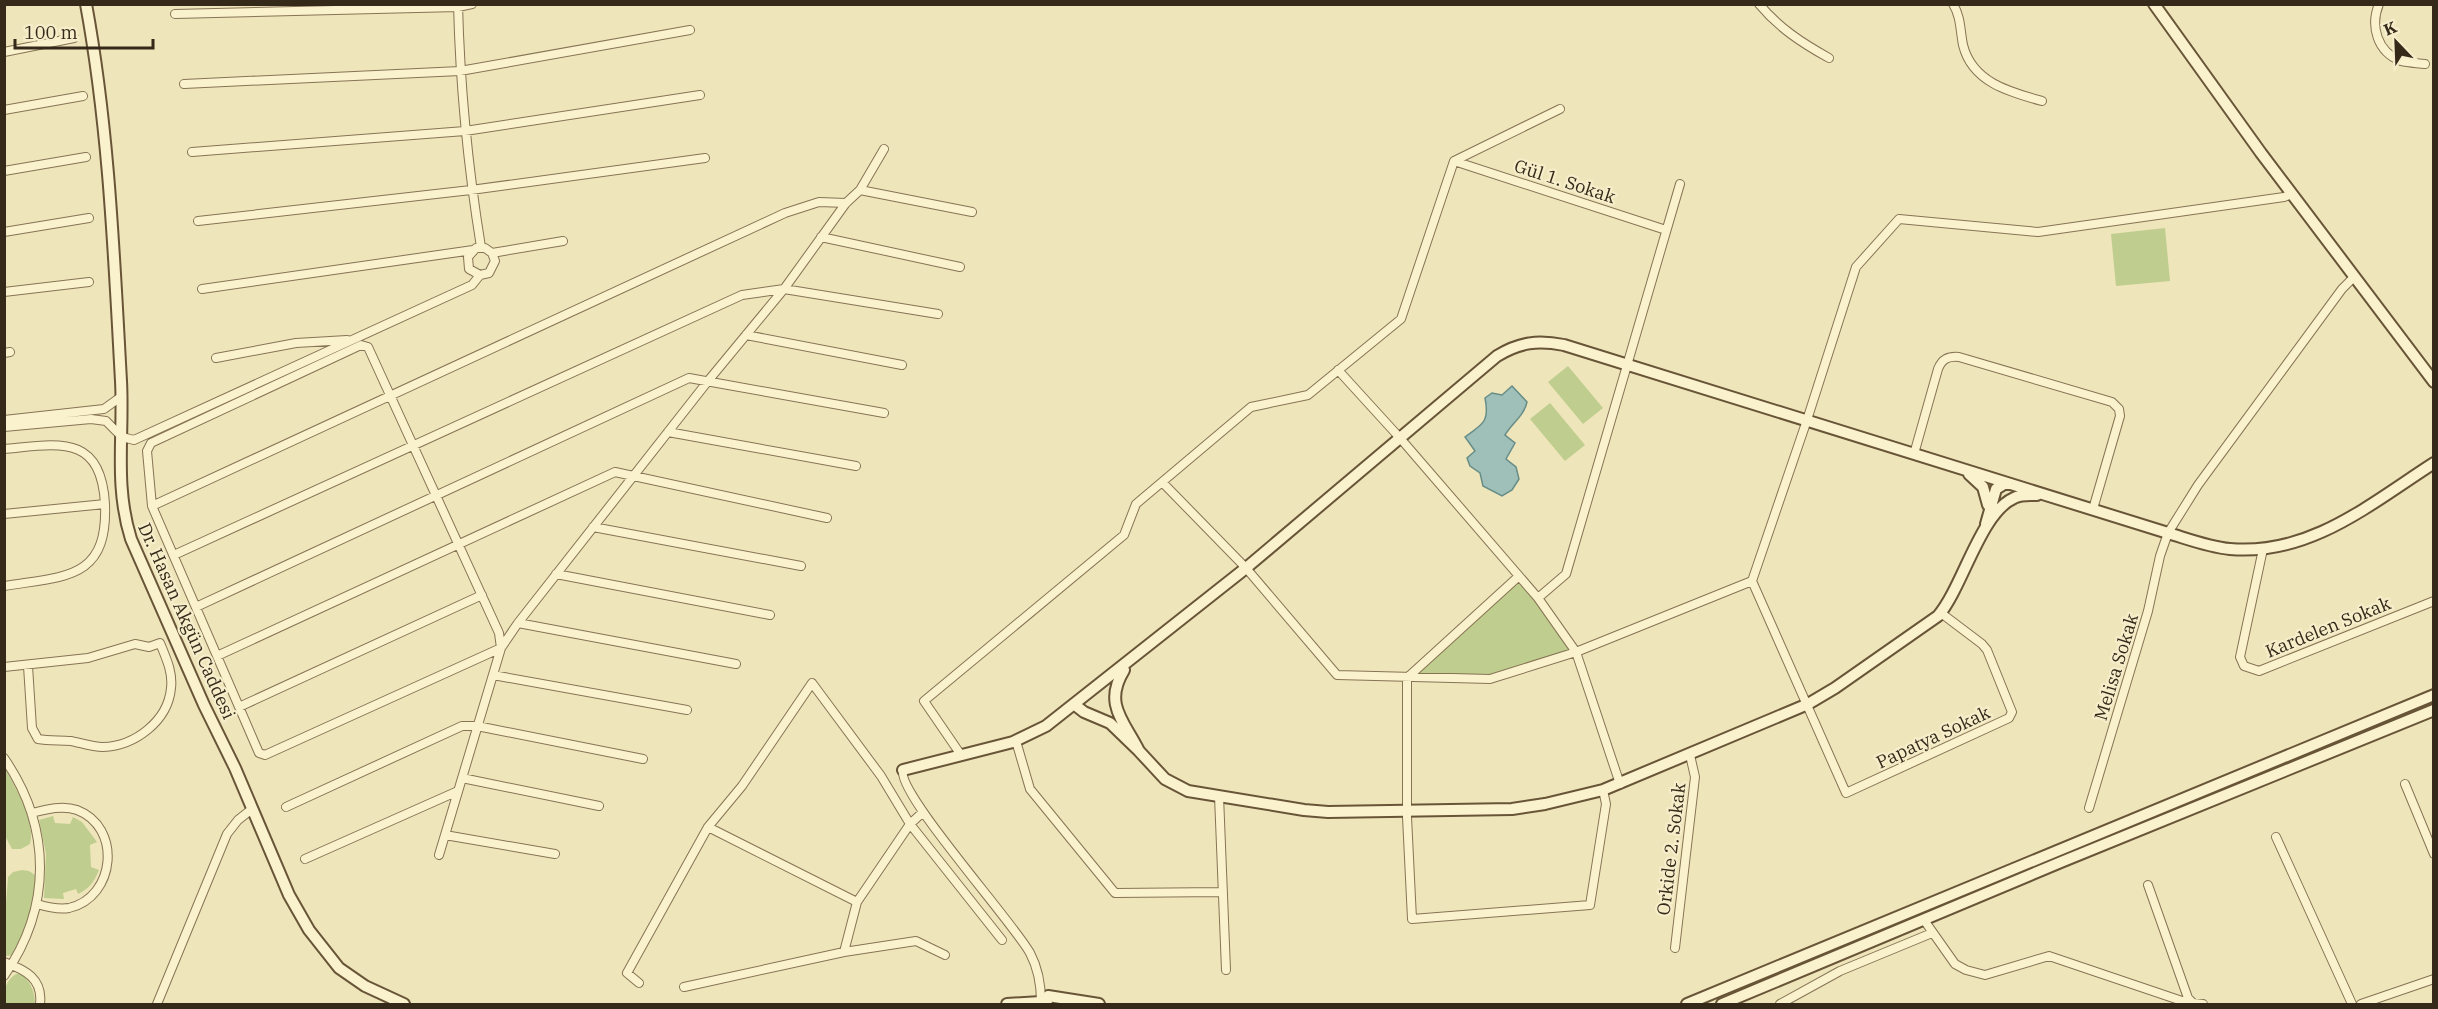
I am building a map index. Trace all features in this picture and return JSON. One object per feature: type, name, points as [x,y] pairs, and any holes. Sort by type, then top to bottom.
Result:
[{"type":"street","name":"Dr. Hasan Akgün Caddesi","points":[[86,4],[100,82],[113,235],[122,396],[121,492],[123,514],[289,895],[321,949],[339,968],[365,986],[404,1005]]},
{"type":"street","points":[[175,14],[472,4]]},
{"type":"street","points":[[1759,4],[1772,21],[1790,36],[1829,58]]},
{"type":"street","points":[[1953,4],[1959,19],[1965,54],[1982,76],[2003,90],[2042,101]]},
{"type":"street","points":[[2154,4],[2292,194],[2433,382]]},
{"type":"street","points":[[2379,4],[2374,24],[2375,34],[2384,48],[2392,56],[2402,61],[2425,64]]},
{"type":"street","points":[[458,6],[460,71],[477,248]]},
{"type":"street","points":[[184,84],[460,71],[690,30]]},
{"type":"street","points":[[4,52],[74,38]]},
{"type":"street","points":[[192,152],[465,131],[700,95]]},
{"type":"street","points":[[4,110],[83,96]]},
{"type":"street","points":[[961,755],[924,701],[1124,535],[1136,504],[1251,407],[1308,394],[1401,319],[1454,161],[1560,109]]},
{"type":"street","points":[[440,855],[501,648],[518,622],[633,476],[784,289],[846,203],[860,190],[884,149]]},
{"type":"street","points":[[4,171],[86,157]]},
{"type":"street","points":[[198,221],[471,190],[705,158]]},
{"type":"street","name":"Gül 1. Sokak","points":[[1454,161],[1666,230]]},
{"type":"street","points":[[1538,598],[1566,574],[1680,184]]},
{"type":"street","points":[[860,190],[972,212]]},
{"type":"street","points":[[1808,704],[1752,581],[1856,267],[1899,219],[2038,232],[2292,194]]},
{"type":"street","points":[[152,506],[785,213],[819,202],[846,203]]},
{"type":"street","points":[[4,232],[89,218]]},
{"type":"street","points":[[821,237],[960,267]]},
{"type":"street","points":[[202,289],[477,248],[492,253],[563,241]]},
{"type":"street","points":[[477,248],[468,256],[467,265],[472,272],[480,275]]},
{"type":"street","points":[[4,427],[91,419],[106,421],[122,437],[134,440],[472,285],[480,275],[492,270],[495,261],[492,253]]},
{"type":"street","name":"Melisa Sokak","points":[[2089,808],[2148,611],[2160,556],[2168,533],[2205,476],[2342,289],[2354,277]]},
{"type":"street","points":[[4,292],[89,282]]},
{"type":"street","points":[[174,555],[742,295],[784,289],[938,314]]},
{"type":"street","points":[[746,335],[902,365]]},
{"type":"street","points":[[216,358],[296,344],[352,340]]},
{"type":"street","points":[[1044,1003],[1041,983],[1031,955],[1014,927],[922,813],[902,777],[903,770],[1016,741],[1046,726],[1087,696],[1246,568],[1497,356],[1522,343],[1543,341],[1564,345],[2168,533],[2228,549],[2263,549],[2309,539],[2330,529],[2433,463]]},
{"type":"street","points":[[361,345],[368,347],[499,633],[501,648],[265,755],[259,753],[152,506],[147,451],[151,443],[361,345]]},
{"type":"street","points":[[1914,454],[1938,369],[1941,363],[1952,356],[2112,402],[2119,409],[2120,416],[2092,509]]},
{"type":"street","points":[[1338,370],[1520,576],[1576,652],[1620,784]]},
{"type":"street","points":[[196,607],[689,378],[884,413]]},
{"type":"street","points":[[4,420],[104,410],[122,396]]},
{"type":"street","points":[[668,432],[856,466]]},
{"type":"street","points":[[4,449],[65,445],[80,450],[92,460],[99,471],[104,483],[105,504],[103,538],[88,565],[73,574],[4,586]]},
{"type":"street","points":[[1961,469],[1973,476],[1983,487],[1988,511]]},
{"type":"street","points":[[217,656],[615,472],[827,518]]},
{"type":"street","points":[[1162,482],[1246,568],[1337,675],[1490,679],[1576,652],[1752,581]]},
{"type":"street","points":[[1982,536],[1996,489],[2004,484],[2010,484]]},
{"type":"street","points":[[1075,705],[1084,712],[1110,723],[1165,779],[1188,791],[1329,812],[1512,809],[1545,804],[1620,784],[1808,704],[1918,632],[1941,613],[1982,536],[1994,516],[2008,501],[2022,495],[2046,495]]},
{"type":"street","points":[[4,514],[105,504]]},
{"type":"street","points":[[593,527],[801,566]]},
{"type":"street","name":"Kardelen Sokak","points":[[2263,549],[2240,657],[2244,666],[2259,671],[2433,601]]},
{"type":"street","points":[[556,574],[770,615]]},
{"type":"street","points":[[1520,576],[1407,678],[1407,812],[1413,919],[1590,905],[1606,804],[1603,790]]},
{"type":"street","points":[[239,707],[482,596]]},
{"type":"street","name":"Papatya Sokak","points":[[1808,704],[1846,793],[2009,718],[2012,711],[1987,650],[1941,613]]},
{"type":"street","points":[[518,622],[736,664]]},
{"type":"street","points":[[4,667],[88,658],[135,644],[149,647],[160,643],[170,666],[171,688],[164,711],[155,723],[143,734],[123,744],[102,747],[38,739],[32,728],[28,666]]},
{"type":"street","points":[[1116,708],[1115,695],[1118,681],[1128,663]]},
{"type":"street","points":[[493,675],[687,710]]},
{"type":"street","points":[[639,983],[627,974],[708,826],[742,786],[812,683],[881,776],[910,824],[1002,940]]},
{"type":"street","points":[[1087,696],[1094,693],[1107,694],[1139,751]]},
{"type":"street","points":[[1687,1005],[2433,695]]},
{"type":"street","points":[[1722,1005],[2307,760],[2433,710]]},
{"type":"street","points":[[286,807],[462,726],[477,726],[643,759]]},
{"type":"street","points":[[1016,741],[1029,789],[1115,892],[1223,892]]},
{"type":"street","name":"Orkide 2. Sokak","points":[[1675,948],[1695,777],[1690,754]]},
{"type":"street","points":[[4,758],[13,770],[32,813],[38,833],[41,860],[34,919],[4,976]]},
{"type":"street","points":[[462,778],[599,806]]},
{"type":"street","points":[[2405,784],[2433,854]]},
{"type":"street","points":[[305,859],[458,791]]},
{"type":"street","points":[[1219,796],[1226,970]]},
{"type":"street","points":[[32,813],[50,808],[65,808],[85,814],[93,820],[103,835],[107,856],[104,882],[88,899],[67,909],[37,904]]},
{"type":"street","points":[[157,1005],[227,834],[238,820],[252,809]]},
{"type":"street","points":[[844,952],[857,902],[910,824],[922,813]]},
{"type":"street","points":[[708,826],[857,902]]},
{"type":"street","points":[[445,835],[555,854]]},
{"type":"street","points":[[2276,837],[2352,1005]]},
{"type":"street","points":[[2148,885],[2188,998],[2193,1003]]},
{"type":"street","points":[[1924,920],[1955,964],[1966,970],[1985,975],[2049,956],[2203,1005]]},
{"type":"street","points":[[1780,1005],[1790,997],[1840,971],[1932,933]]},
{"type":"street","points":[[684,987],[844,952],[916,941],[945,955]]},
{"type":"street","points":[[9,964],[23,969],[36,981],[40,990],[40,1005]]},
{"type":"street","points":[[2361,1005],[2433,979]]},
{"type":"street","points":[[1044,1003],[1048,996],[1099,1005]]},
{"type":"street","points":[[1007,1005],[1044,1003]]},
{"type":"green space","points":[[2165,228],[2170,281],[2116,286],[2111,234]]},
{"type":"green space","points":[[1568,366],[1603,408],[1583,424],[1548,382]]},
{"type":"green space","points":[[1550,403],[1585,445],[1565,461],[1530,419]]},
{"type":"green space","points":[[1519,576],[1576,652],[1490,679],[1407,678]]},
{"type":"green space","points":[[5,767],[24,804],[30,825],[30,844],[21,849],[12,849],[5,836]]},
{"type":"green space","points":[[53,816],[55,823],[70,824],[73,817],[82,822],[97,842],[90,845],[91,867],[99,870],[95,878],[89,887],[78,894],[76,889],[63,893],[64,899],[44,898],[46,854],[39,820]]},
{"type":"green space","points":[[22,870],[35,875],[33,896],[14,955],[6,956],[4,931],[8,877],[13,872]]},
{"type":"green space","points":[[16,974],[22,974],[30,984],[35,1004],[5,1004],[7,983]]},
{"type":"water","points":[[1512,386],[1527,402],[1505,435],[1515,443],[1506,459],[1516,467],[1519,479],[1512,490],[1502,496],[1483,486],[1480,473],[1470,466],[1467,458],[1475,451],[1465,437],[1483,422],[1486,413],[1485,398],[1492,393],[1502,395]]}]
